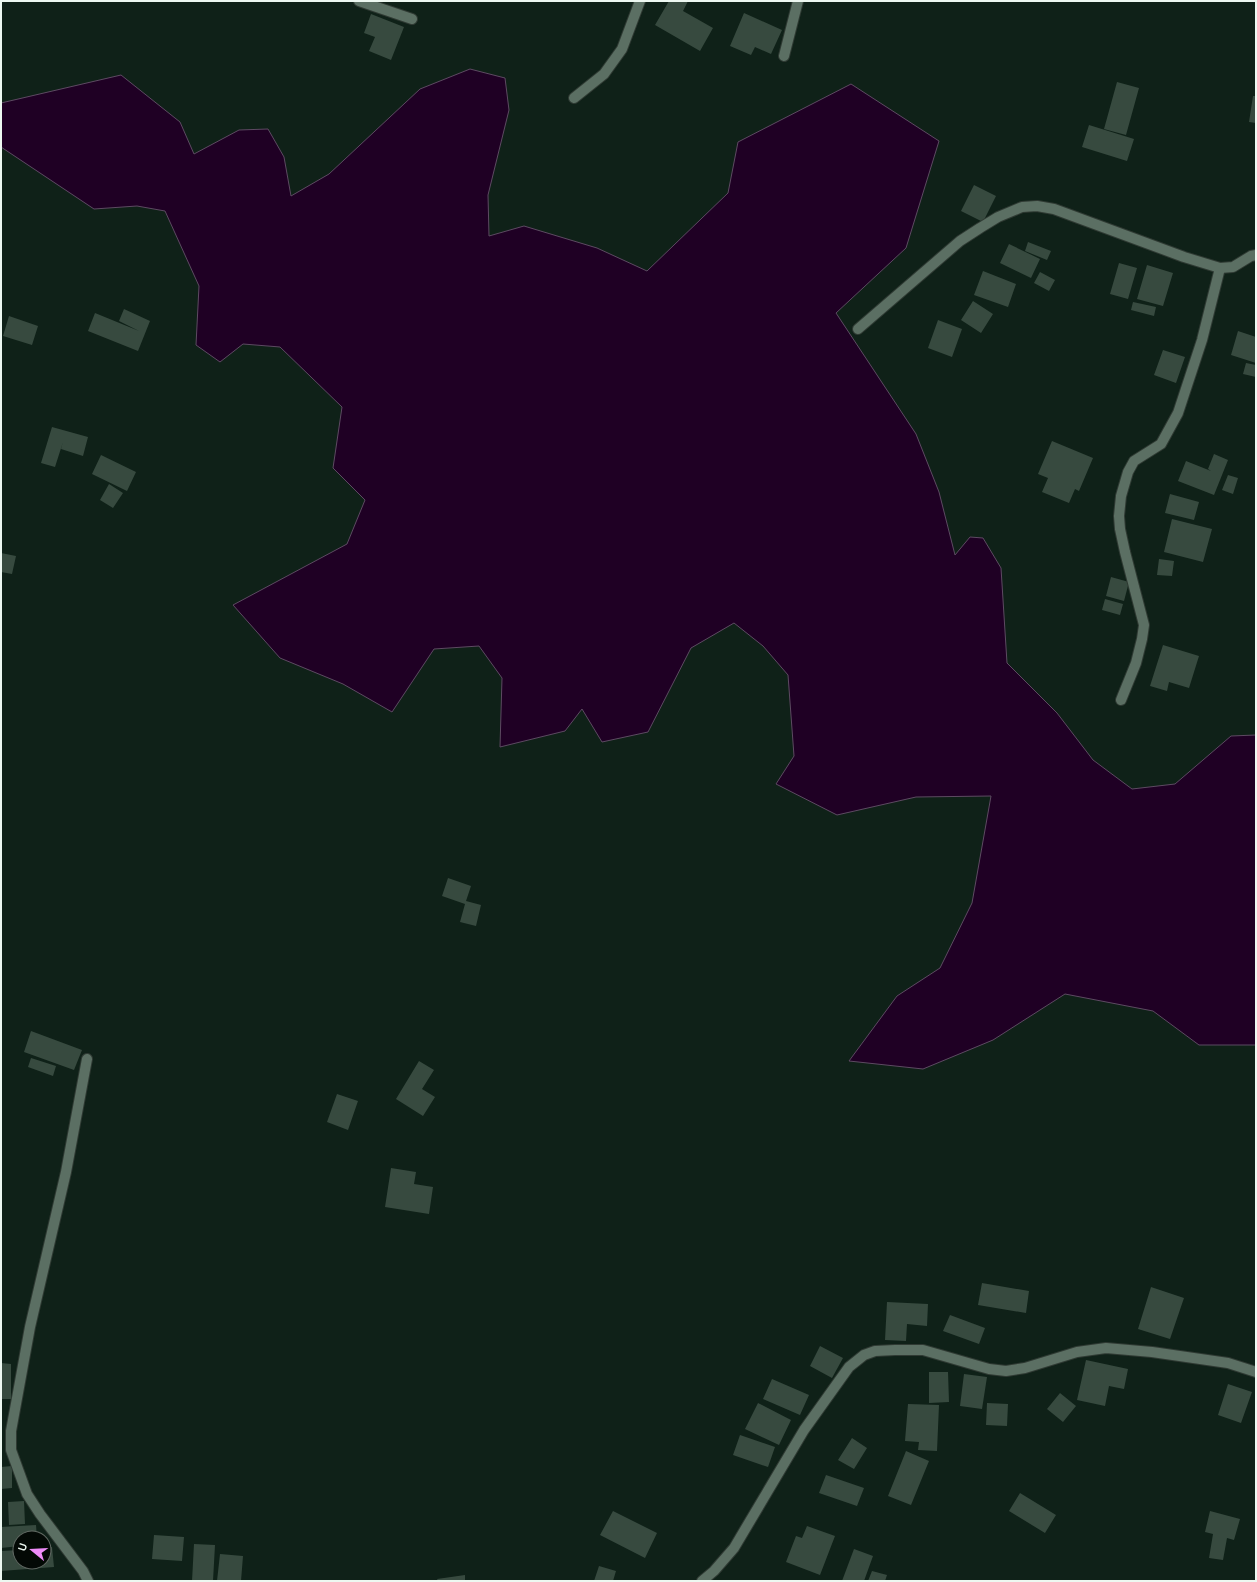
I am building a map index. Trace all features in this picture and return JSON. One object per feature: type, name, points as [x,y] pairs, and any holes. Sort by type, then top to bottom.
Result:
[{"type":"street","points":[[359,1],[412,19]]},
{"type":"street","points":[[574,98],[604,74],[622,49],[640,1]]},
{"type":"street","points":[[784,56],[798,1]]},
{"type":"street","points":[[858,329],[960,241],[998,217],[1022,207],[1037,206],[1054,209],[1184,257],[1220,268],[1233,267],[1251,256],[1256,255]]},
{"type":"street","points":[[1121,700],[1136,663],[1144,625],[1120,529],[1119,516],[1121,496],[1128,472],[1134,461],[1161,444],[1178,413],[1202,340],[1220,268]]},
{"type":"street","points":[[87,1059],[66,1172],[30,1327],[11,1431],[11,1450],[26,1494],[83,1571],[88,1581]]},
{"type":"street","points":[[702,1581],[714,1571],[734,1548],[804,1430],[849,1367],[864,1355],[876,1351],[923,1350],[990,1369],[1006,1371],[1025,1368],[1077,1352],[1106,1348],[1152,1352],[1228,1363],[1256,1372]]},
{"type":"shaded area","points":[[470,69],[505,78],[509,110],[488,195],[489,236],[524,226],[597,248],[647,271],[728,193],[738,142],[851,84],[939,141],[906,248],[836,313],[916,434],[939,492],[955,555],[970,537],[983,538],[1001,568],[1007,663],[1057,713],[1093,760],[1132,789],[1175,784],[1231,736],[1256,735],[1256,1045],[1199,1045],[1153,1011],[1065,994],[993,1040],[923,1069],[849,1061],[897,996],[940,968],[972,903],[991,796],[916,797],[837,815],[776,784],[794,756],[788,675],[763,646],[734,623],[691,648],[648,732],[602,742],[582,709],[565,731],[500,747],[502,678],[479,646],[434,649],[392,712],[343,684],[280,658],[233,605],[347,544],[365,500],[333,468],[342,407],[280,347],[243,344],[220,362],[196,345],[199,286],[165,211],[137,206],[94,209],[1,147],[1,103],[121,75],[180,122],[194,154],[239,130],[268,129],[284,157],[291,196],[329,174],[420,89]]},
{"type":"building","points":[[669,1],[688,1],[683,11],[713,28],[700,51],[655,25]]},
{"type":"building","points":[[744,13],[782,30],[771,54],[755,47],[751,55],[730,46]]},
{"type":"building","points":[[371,14],[404,27],[391,60],[369,51],[375,37],[364,33]]},
{"type":"building","points":[[1117,82],[1139,88],[1126,135],[1104,129]]},
{"type":"building","points":[[1253,96],[1256,96],[1256,123],[1249,122]]},
{"type":"building","points":[[1089,125],[1134,139],[1127,161],[1082,147]]},
{"type":"building","points":[[974,185],[996,196],[983,222],[961,211]]},
{"type":"building","points":[[1028,242],[1051,251],[1047,260],[1025,251]]},
{"type":"building","points":[[1009,244],[1040,259],[1031,278],[1000,263]]},
{"type":"building","points":[[1119,263],[1137,268],[1128,299],[1110,294]]},
{"type":"building","points":[[1147,265],[1173,273],[1163,306],[1137,299]]},
{"type":"building","points":[[983,271],[1016,284],[1008,307],[974,295]]},
{"type":"building","points":[[1040,272],[1055,280],[1049,291],[1034,283]]},
{"type":"building","points":[[973,301],[993,314],[981,333],[961,320]]},
{"type":"building","points":[[1133,302],[1156,307],[1154,316],[1131,310]]},
{"type":"building","points":[[124,309],[150,321],[138,351],[88,331],[95,313],[139,331],[119,321]]},
{"type":"building","points":[[9,316],[38,326],[32,345],[3,336]]},
{"type":"building","points":[[938,320],[962,329],[952,357],[928,348]]},
{"type":"building","points":[[1238,331],[1256,337],[1256,363],[1231,355]]},
{"type":"building","points":[[1163,350],[1185,357],[1176,383],[1154,375]]},
{"type":"building","points":[[1246,363],[1256,365],[1256,377],[1243,374]]},
{"type":"building","points":[[52,427],[88,437],[83,456],[61,449],[63,442],[55,467],[41,463]]},
{"type":"building","points":[[1052,441],[1093,458],[1079,491],[1075,489],[1069,503],[1042,492],[1048,478],[1038,474]]},
{"type":"building","points":[[1214,454],[1228,460],[1214,495],[1178,481],[1186,461],[1211,471],[1208,469]]},
{"type":"building","points":[[101,455],[136,472],[127,491],[92,474]]},
{"type":"building","points":[[1228,475],[1238,478],[1233,494],[1222,490]]},
{"type":"building","points":[[109,484],[123,493],[113,508],[100,500]]},
{"type":"building","points":[[1170,494],[1199,502],[1194,520],[1165,513]]},
{"type":"building","points":[[1172,519],[1212,529],[1203,562],[1164,552]]},
{"type":"building","points":[[1,553],[16,556],[12,574],[1,572]]},
{"type":"building","points":[[1159,559],[1174,561],[1172,576],[1157,575]]},
{"type":"building","points":[[1111,577],[1129,582],[1124,601],[1106,596]]},
{"type":"building","points":[[1105,599],[1123,604],[1120,615],[1102,610]]},
{"type":"building","points":[[1163,645],[1199,656],[1189,688],[1169,682],[1167,691],[1150,686]]},
{"type":"building","points":[[448,878],[471,886],[466,901],[481,905],[476,926],[460,922],[465,904],[442,896]]},
{"type":"building","points":[[31,1031],[82,1050],[74,1070],[24,1052]]},
{"type":"building","points":[[31,1058],[56,1066],[53,1076],[28,1067]]},
{"type":"building","points":[[419,1061],[434,1070],[422,1089],[435,1097],[423,1116],[396,1099]]},
{"type":"building","points":[[337,1094],[358,1101],[348,1130],[327,1122]]},
{"type":"building","points":[[391,1168],[416,1172],[414,1184],[433,1187],[429,1214],[385,1207]]},
{"type":"building","points":[[982,1283],[1029,1291],[1026,1313],[978,1305]]},
{"type":"building","points":[[1151,1287],[1184,1298],[1170,1339],[1138,1329]]},
{"type":"building","points":[[887,1302],[928,1304],[927,1326],[907,1324],[906,1341],[885,1340]]},
{"type":"building","points":[[950,1315],[985,1328],[979,1344],[943,1331]]},
{"type":"building","points":[[820,1346],[843,1358],[832,1378],[810,1366]]},
{"type":"building","points":[[1086,1360],[1128,1369],[1124,1389],[1109,1386],[1105,1406],[1077,1400]]},
{"type":"building","points":[[1,1363],[11,1364],[11,1399],[1,1399]]},
{"type":"building","points":[[929,1372],[948,1372],[949,1402],[929,1403]]},
{"type":"building","points":[[964,1374],[987,1377],[982,1409],[960,1406]]},
{"type":"building","points":[[772,1379],[809,1395],[800,1415],[763,1399]]},
{"type":"building","points":[[1228,1384],[1252,1392],[1241,1423],[1218,1415]]},
{"type":"building","points":[[1060,1393],[1076,1406],[1063,1422],[1047,1409]]},
{"type":"building","points":[[758,1403],[791,1420],[779,1445],[745,1429]]},
{"type":"building","points":[[987,1403],[1008,1404],[1007,1426],[986,1425]]},
{"type":"building","points":[[908,1404],[939,1405],[937,1451],[918,1450],[919,1442],[905,1441]]},
{"type":"building","points":[[740,1435],[775,1447],[768,1467],[733,1455]]},
{"type":"building","points":[[852,1438],[867,1448],[854,1469],[838,1460]]},
{"type":"building","points":[[906,1451],[929,1461],[911,1505],[888,1496]]},
{"type":"building","points":[[12,1466],[12,1488],[1,1489],[1,1467]]},
{"type":"building","points":[[826,1475],[864,1488],[857,1506],[819,1493]]},
{"type":"building","points":[[1020,1493],[1056,1515],[1045,1533],[1009,1511]]},
{"type":"building","points":[[24,1501],[25,1524],[9,1525],[8,1502]]},
{"type":"building","points":[[613,1511],[657,1533],[645,1558],[600,1535]]},
{"type":"building","points":[[1210,1511],[1240,1519],[1234,1540],[1227,1538],[1223,1560],[1209,1558],[1213,1534],[1205,1532]]},
{"type":"building","points":[[36,1525],[36,1530],[12,1530],[12,1547],[1,1548],[1,1527]]},
{"type":"building","points":[[807,1526],[835,1536],[820,1575],[786,1562],[796,1536],[802,1538]]},
{"type":"building","points":[[154,1535],[184,1537],[182,1561],[152,1559]]},
{"type":"building","points":[[194,1544],[215,1545],[213,1581],[192,1581]]},
{"type":"building","points":[[52,1547],[54,1567],[52,1567]]},
{"type":"building","points":[[854,1549],[873,1556],[864,1581],[842,1581]]},
{"type":"building","points":[[12,1550],[12,1570],[14,1570],[1,1571],[1,1551]]},
{"type":"building","points":[[220,1554],[243,1556],[241,1581],[217,1581]]},
{"type":"building","points":[[599,1566],[616,1571],[613,1581],[594,1581]]},
{"type":"building","points":[[872,1571],[887,1575],[885,1581],[868,1581]]},
{"type":"building","points":[[465,1575],[465,1581],[438,1581],[437,1579]]}]
